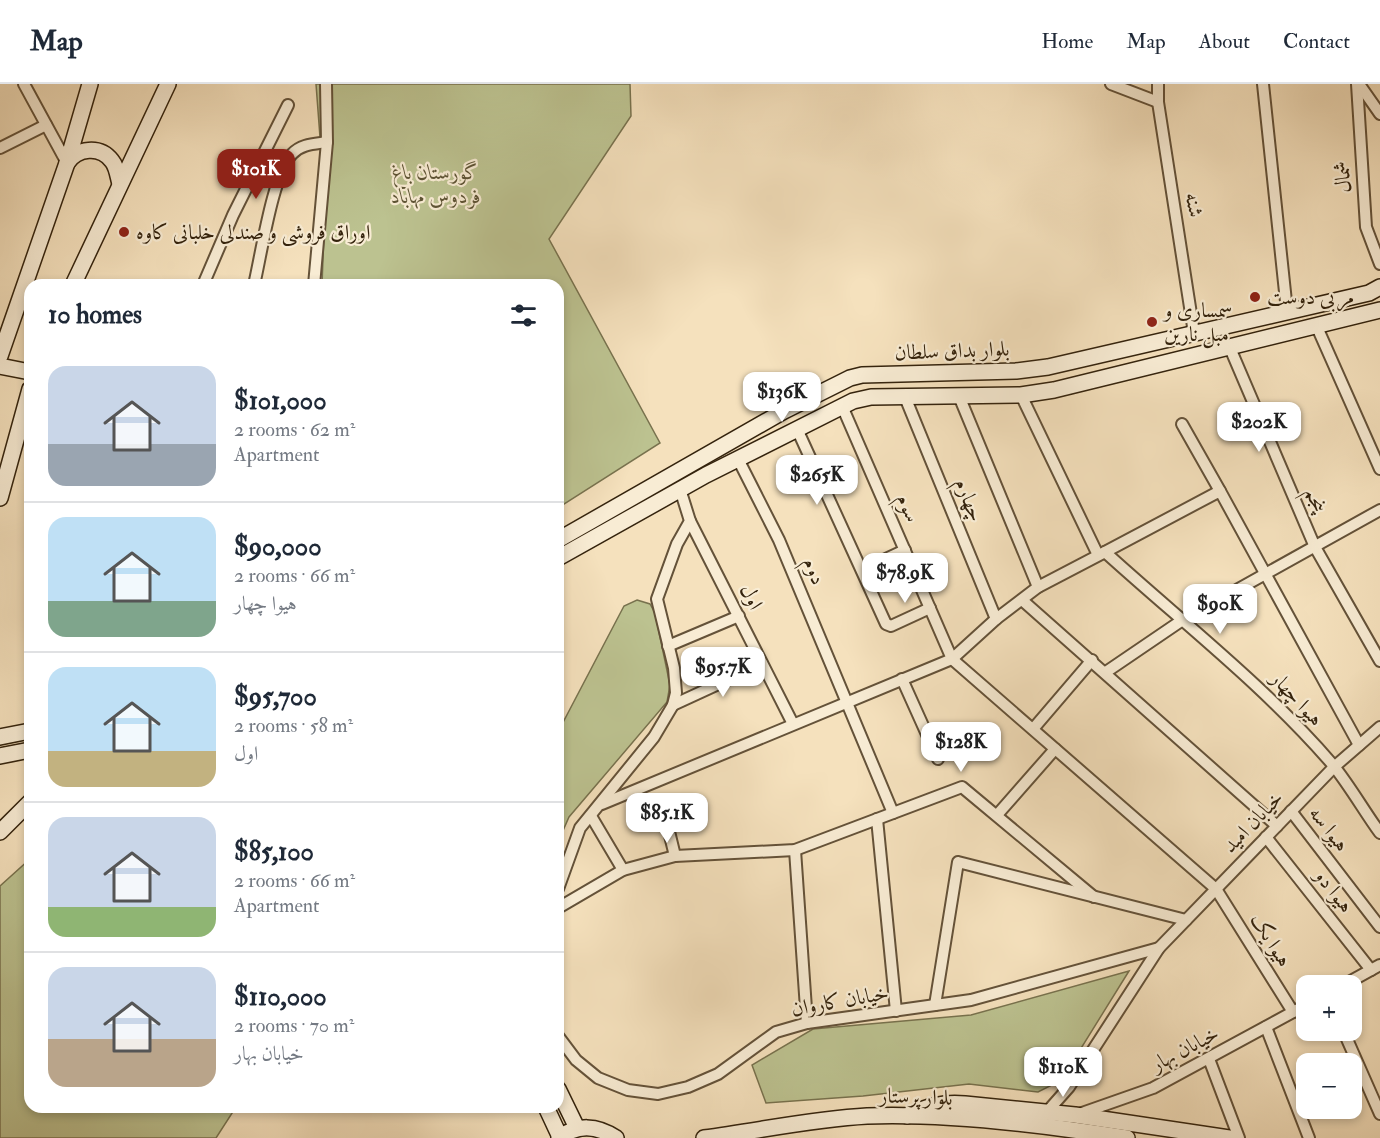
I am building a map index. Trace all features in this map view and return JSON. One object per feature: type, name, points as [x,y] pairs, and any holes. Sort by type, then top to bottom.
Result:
[{"type":"main road","points":[[27,279],[67,163],[90,84]]},
{"type":"main road","points":[[76,279],[168,84]]},
{"type":"main road","points":[[67,163],[78,152],[97,151],[112,160],[120,184]]},
{"type":"main road","points":[[0,356],[24,287]]},
{"type":"main road","name":"بلوار بداق سلطان","points":[[564,537],[838,382],[862,375],[1033,369],[1370,293],[1380,287]]},
{"type":"main road","points":[[564,555],[680,489],[861,398],[1021,395],[1054,390],[1380,310]]},
{"type":"main road","points":[[0,366],[24,371]]},
{"type":"main road","points":[[797,429],[802,422],[797,417],[795,409],[799,402]]},
{"type":"main road","points":[[0,498],[24,411]]},
{"type":"main road","points":[[773,417],[782,416],[789,422],[790,428],[797,429]]},
{"type":"main road","points":[[0,737],[24,732]]},
{"type":"main road","points":[[0,756],[24,751]]},
{"type":"main road","points":[[0,832],[24,808]]},
{"type":"main road","points":[[564,1101],[577,1128]]},
{"type":"main road","points":[[904,1117],[926,1107],[948,1103],[1075,1115],[1229,1138]]},
{"type":"main road","points":[[549,1113],[560,1137],[577,1128],[590,1127],[603,1130],[616,1138]]},
{"type":"main road","name":"بلوار پرستار","points":[[704,1138],[810,1121],[869,1116],[974,1120],[1060,1128],[1127,1138]]},
{"type":"street","points":[[24,84],[67,163]]},
{"type":"street","points":[[315,279],[327,142],[326,84]]},
{"type":"street","points":[[1111,84],[1158,102]]},
{"type":"street","name":"شنه","points":[[1158,84],[1158,102],[1194,333]]},
{"type":"street","points":[[1263,84],[1287,311]]},
{"type":"street","points":[[1358,84],[1380,114]]},
{"type":"street","name":"شمال","points":[[1358,84],[1366,227],[1380,264]]},
{"type":"street","points":[[206,279],[233,215],[288,105]]},
{"type":"street","points":[[0,148],[46,125]]},
{"type":"street","points":[[256,279],[274,196],[284,166],[291,154],[301,147],[327,142]]},
{"type":"street","points":[[1317,327],[1380,469]]},
{"type":"street","name":"پنجم","points":[[1230,348],[1315,547],[1380,661]]},
{"type":"street","points":[[1021,395],[1101,553]]},
{"type":"street","points":[[959,396],[1038,587]]},
{"type":"street","name":"چهارم","points":[[905,397],[996,619]]},
{"type":"street","name":"سوم","points":[[842,406],[952,658]]},
{"type":"street","points":[[1182,424],[1267,573],[1359,745]]},
{"type":"street","points":[[797,429],[888,626],[930,608]]},
{"type":"street","name":"دوم","points":[[738,459],[779,540],[893,813]]},
{"type":"street","name":"اول","points":[[680,489],[690,521],[793,724]]},
{"type":"street","points":[[602,804],[952,658],[996,619],[1038,587],[1220,490]]},
{"type":"street","points":[[1106,672],[1181,621],[1380,510]]},
{"type":"street","points":[[564,872],[580,828],[602,804],[654,737],[673,705],[676,693],[674,668],[657,599],[677,544],[690,521]]},
{"type":"street","points":[[862,570],[905,550]]},
{"type":"street","name":"هیوا چهار","points":[[1101,553],[1251,680],[1334,766],[1380,833]]},
{"type":"street","points":[[1022,600],[1106,672],[1277,826]]},
{"type":"street","points":[[668,646],[739,616]]},
{"type":"street","name":"هیوا یک","points":[[952,658],[1216,889],[1293,1012]]},
{"type":"street","points":[[1033,729],[1092,660]]},
{"type":"street","points":[[673,705],[762,664]]},
{"type":"street","points":[[902,679],[938,759]]},
{"type":"street","name":"خیابان امید","points":[[1046,1113],[1069,1087],[1159,948],[1334,766],[1380,727]]},
{"type":"street","points":[[997,815],[1055,748]]},
{"type":"street","points":[[564,904],[623,870],[675,856],[795,850],[962,787],[1094,897]]},
{"type":"street","points":[[663,807],[675,856]]},
{"type":"street","name":"هیوا سه","points":[[1291,811],[1380,927]]},
{"type":"street","points":[[591,816],[623,870]]},
{"type":"street","points":[[877,819],[896,1011]]},
{"type":"street","name":"هیوا دو","points":[[1266,837],[1376,967]]},
{"type":"street","points":[[795,850],[807,1023]]},
{"type":"street","points":[[935,1005],[958,862],[1185,920]]},
{"type":"street","name":"خیابان کاروان","points":[[564,1044],[576,1060],[598,1078],[628,1090],[658,1094],[688,1088],[718,1074],[776,1032],[807,1023],[971,1000],[1159,948]]},
{"type":"street","points":[[1362,975],[1376,967]]},
{"type":"street","name":"خیابان بهار","points":[[1075,1115],[1153,1088],[1296,1010]]},
{"type":"street","points":[[1266,1027],[1310,1138]]},
{"type":"street","points":[[1348,1041],[1380,1114]]},
{"type":"street","points":[[1209,1059],[1239,1138]]},
{"type":"green space","name":"گورستان باغ فردوس مهاباد","points":[[316,84],[630,84],[631,116],[549,239],[660,443],[564,504],[564,279],[322,279],[325,204]]},
{"type":"green space","points":[[637,600],[650,604],[655,613],[670,685],[667,702],[569,817],[564,828],[564,721],[624,606]]},
{"type":"green space","points":[[24,864],[24,1113],[232,1113],[216,1138],[0,1138],[0,886]]},
{"type":"green space","points":[[1129,971],[1075,1058],[1052,1085],[1038,1092],[969,1084],[863,1096],[766,1103],[752,1065],[813,1029],[971,1015]]},
{"type":"place","name":"اوراق فروشی و صندلی خلبانی کاوه","points":[[124,232]]},
{"type":"place","name":"مربی دوست","points":[[1255,297]]},
{"type":"place","name":"سمساری و مبل نارین","points":[[1152,322]]}]
